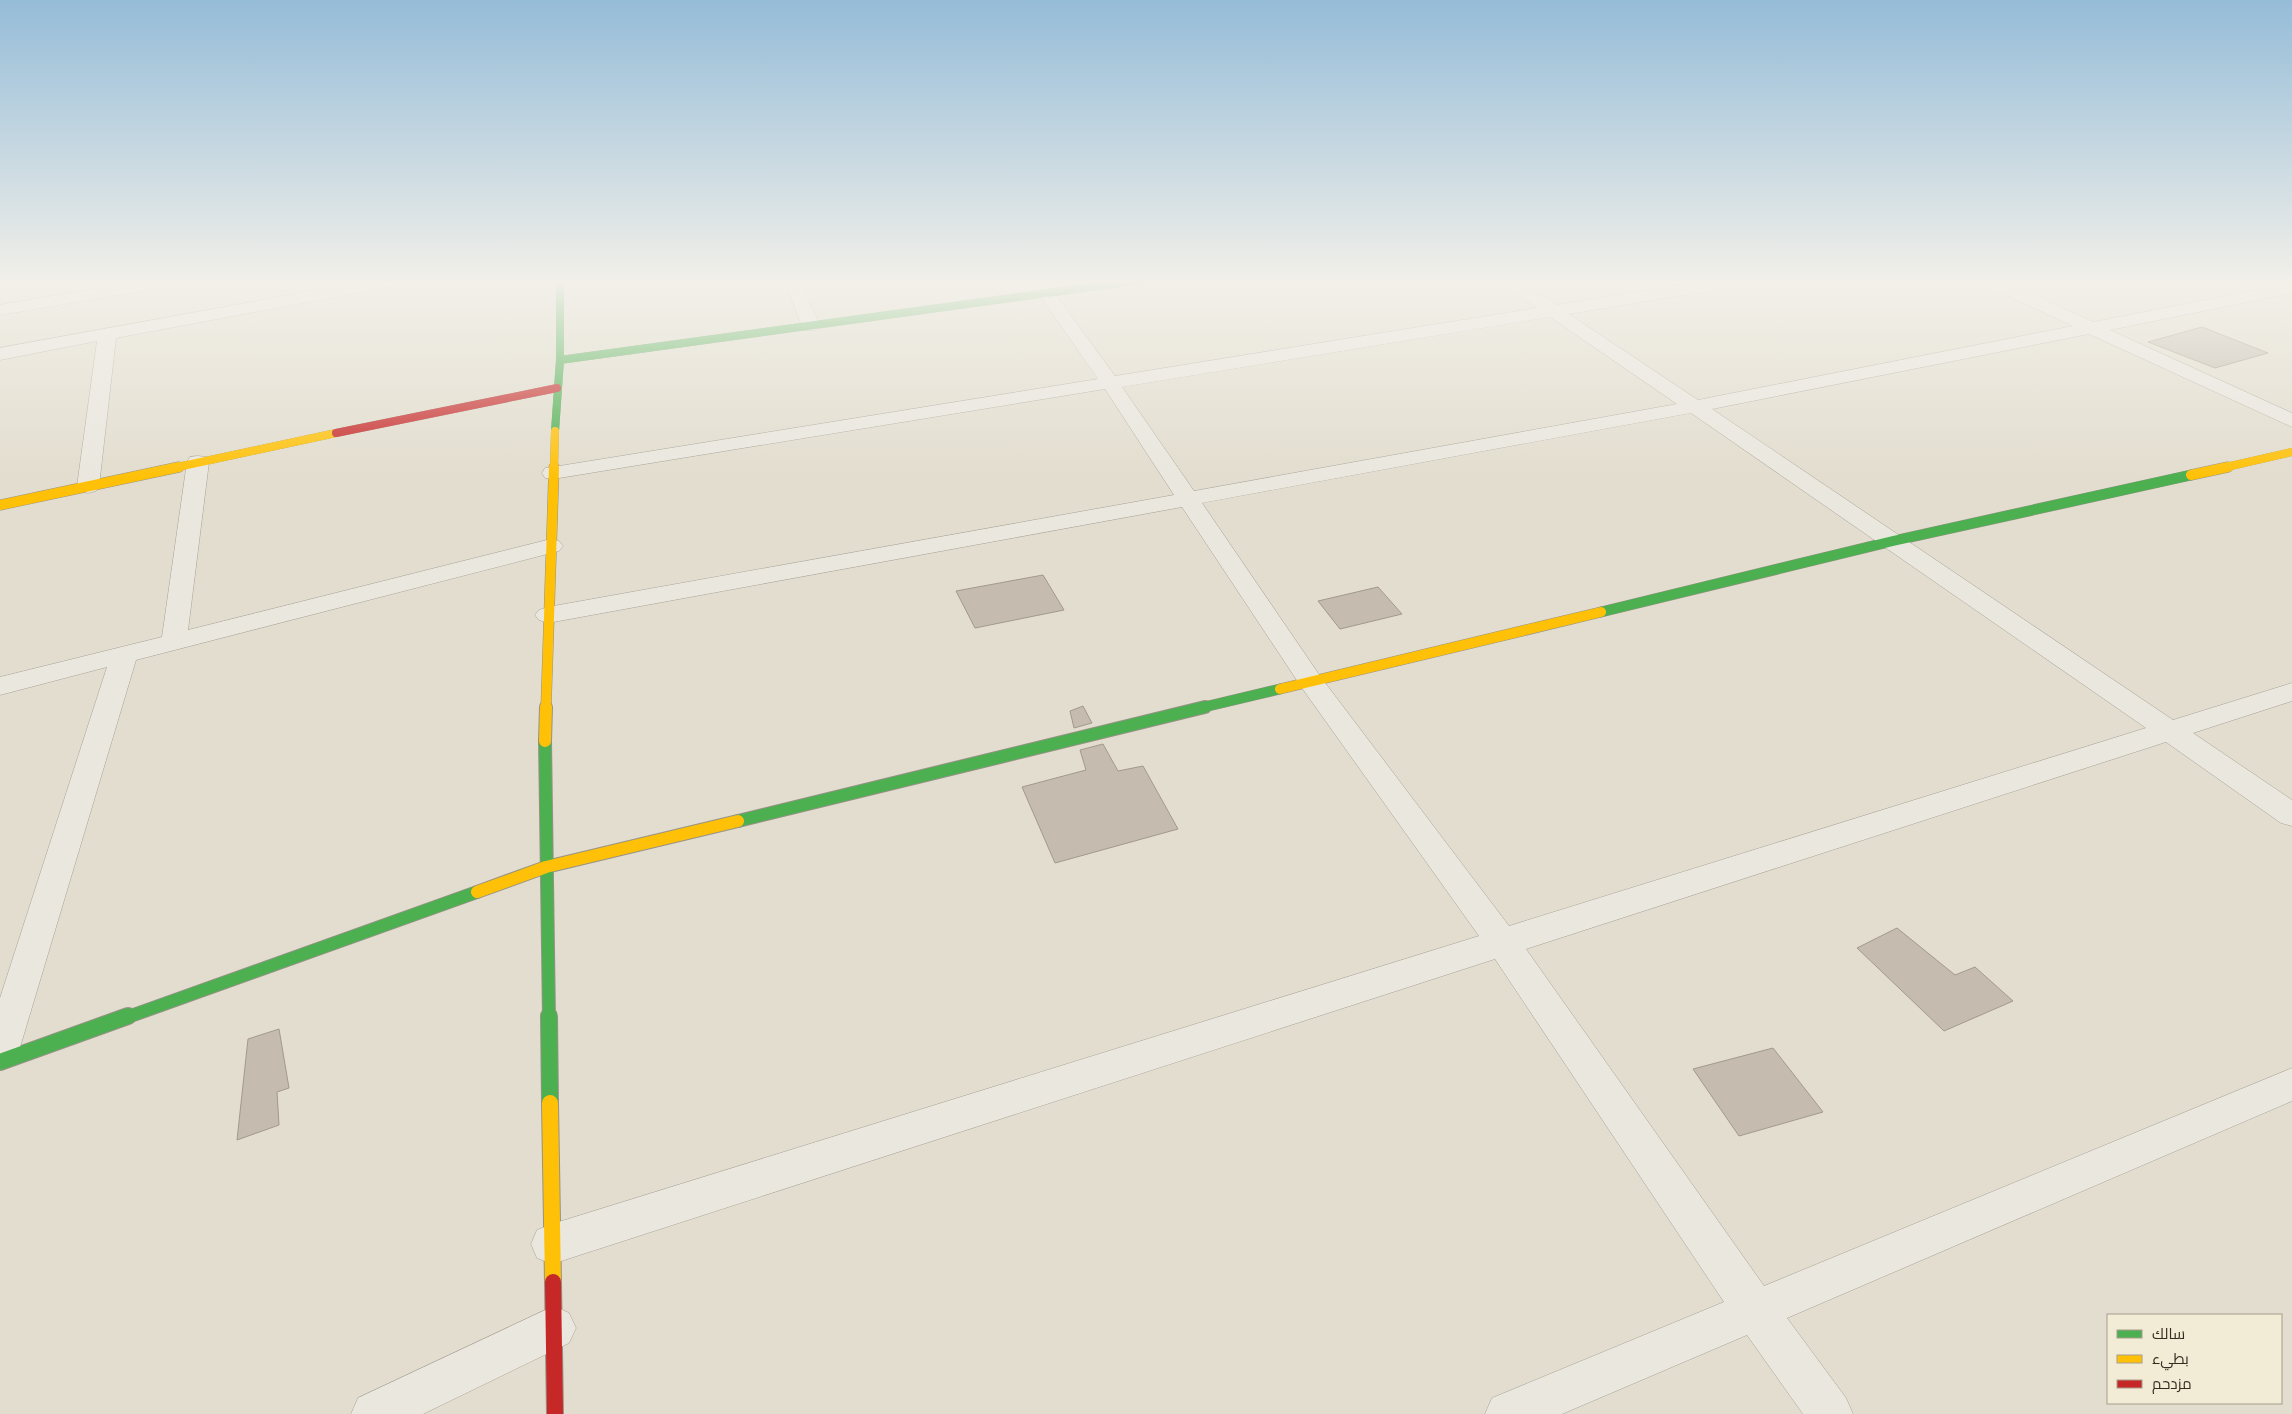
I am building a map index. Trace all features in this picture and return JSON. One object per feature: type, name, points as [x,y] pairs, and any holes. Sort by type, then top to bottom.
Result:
[{"type":"street","points":[[0,354],[43,346]]},
{"type":"street","points":[[88,486],[106,346]]},
{"type":"street","points":[[555,1414],[544,758],[553,473],[560,346]]},
{"type":"street","points":[[560,360],[663,346]]},
{"type":"street","points":[[1084,346],[1311,682],[1502,942],[1755,1310],[1830,1414]]},
{"type":"street","points":[[553,473],[1341,346]]},
{"type":"street","points":[[1604,346],[1893,541],[2292,815]]},
{"type":"street","points":[[548,615],[1694,407],[2007,346]]},
{"type":"street","points":[[2131,346],[2292,421]]},
{"type":"street","points":[[0,505],[557,388]]},
{"type":"street","points":[[0,1062],[546,867],[1893,541],[2292,452]]},
{"type":"street","points":[[174,642],[198,462]]},
{"type":"street","points":[[0,686],[551,546]]},
{"type":"street","points":[[0,1054],[124,654]]},
{"type":"street","points":[[552,1244],[2292,692]]},
{"type":"street","points":[[1508,1414],[2292,1084]]},
{"type":"street","points":[[374,1414],[554,1328]]},
{"type":"building","points":[[2158,346],[2250,346],[2268,353],[2215,368]]},
{"type":"building","points":[[1043,575],[1064,610],[975,628],[956,591]]},
{"type":"building","points":[[1378,587],[1402,614],[1340,629],[1318,601]]},
{"type":"building","points":[[1083,706],[1092,723],[1074,728],[1070,711]]},
{"type":"building","points":[[1103,744],[1118,771],[1143,766],[1178,829],[1055,863],[1022,787],[1086,770],[1080,750]]},
{"type":"building","points":[[1897,928],[1955,975],[1975,967],[2013,1001],[1944,1031],[1857,948]]},
{"type":"building","points":[[279,1029],[289,1088],[277,1092],[279,1125],[237,1140],[248,1039]]},
{"type":"building","points":[[1773,1048],[1823,1112],[1739,1136],[1693,1069]]},
{"type":"traffic: fast","points":[[555,431],[560,346]]},
{"type":"traffic: fast","points":[[560,360],[662,346]]},
{"type":"traffic: fast","points":[[1601,612],[1893,541],[2191,475]]},
{"type":"traffic: fast","points":[[738,821],[1280,689]]},
{"type":"traffic: fast","points":[[545,741],[550,1103]]},
{"type":"traffic: fast","points":[[0,1062],[477,892]]},
{"type":"traffic: slow","points":[[545,741],[555,431]]},
{"type":"traffic: slow","points":[[0,505],[336,433]]},
{"type":"traffic: slow","points":[[2191,475],[2292,452]]},
{"type":"traffic: slow","points":[[1280,689],[1601,612]]},
{"type":"traffic: slow","points":[[477,892],[546,867],[738,821]]},
{"type":"traffic: slow","points":[[550,1103],[553,1282]]},
{"type":"traffic: jam","points":[[336,433],[557,388]]},
{"type":"traffic: jam","points":[[553,1282],[555,1414]]}]
